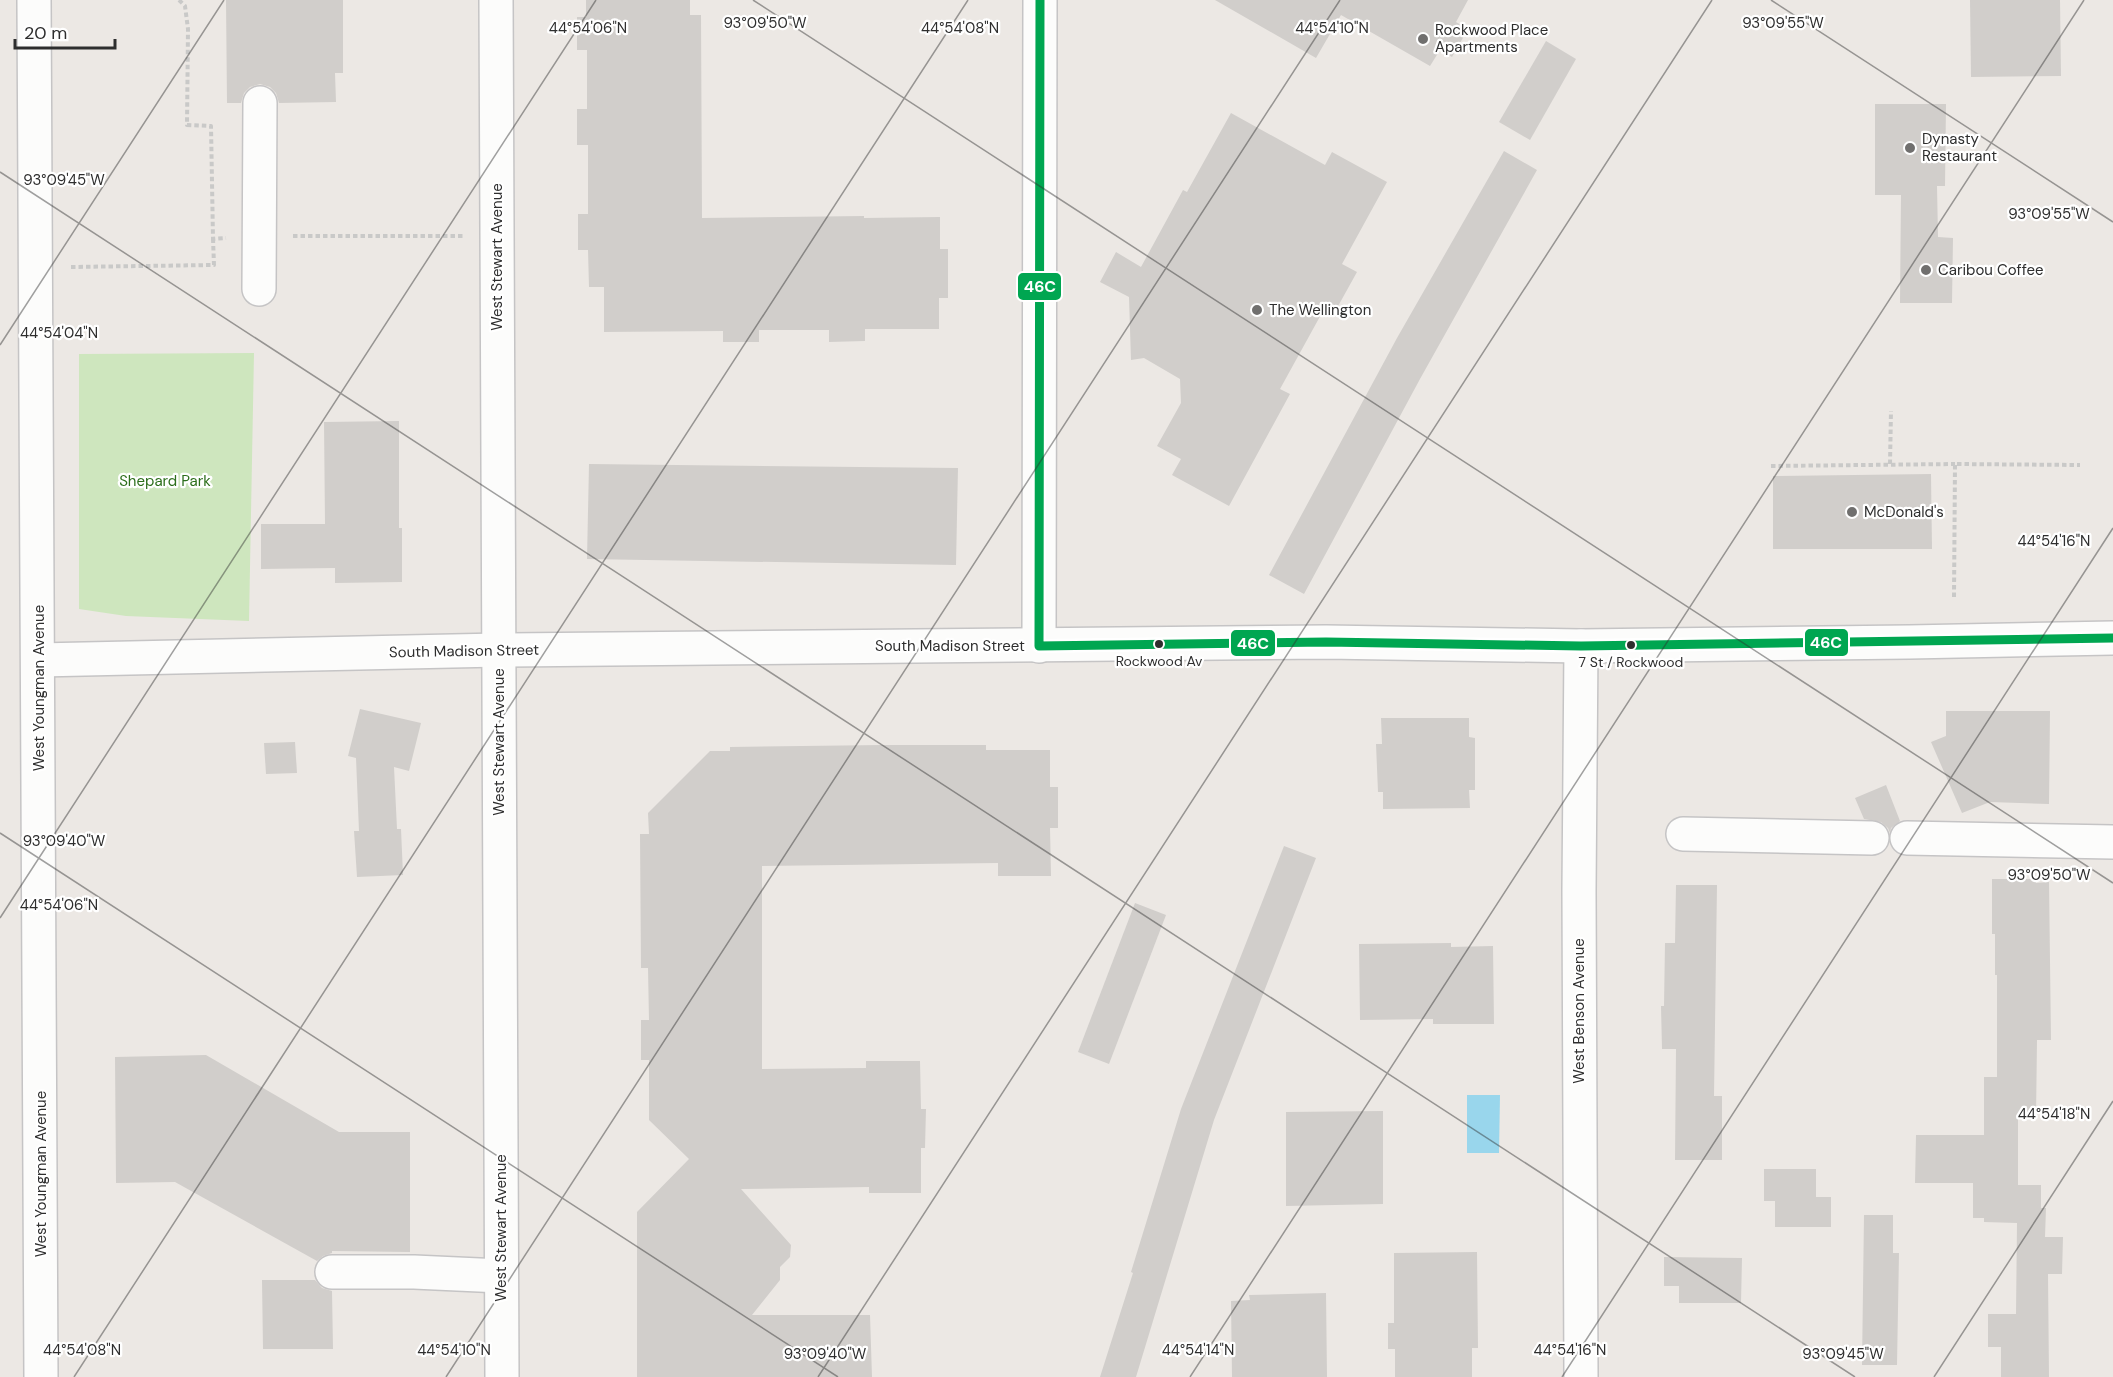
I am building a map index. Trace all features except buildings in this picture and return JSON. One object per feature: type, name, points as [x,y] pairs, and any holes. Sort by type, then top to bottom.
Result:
[{"type":"street","name":"West Youngman Avenue","points":[[34,0],[41,1377]]},
{"type":"street","name":"West Stewart Avenue","points":[[496,0],[502,1377]]},
{"type":"street","points":[[1039,646],[1040,0]]},
{"type":"street","points":[[259,289],[260,103]]},
{"type":"street","name":"South Madison Street","points":[[39,660],[499,650],[1326,642],[1581,646],[2113,638]]},
{"type":"street","name":"West Benson Avenue","points":[[1581,646],[1579,891],[1581,1377]]},
{"type":"street","points":[[1683,834],[1872,838]]},
{"type":"street","points":[[1907,838],[2113,842]]},
{"type":"street","points":[[332,1272],[414,1272],[501,1276]]},
{"type":"path","points":[[71,267],[214,266],[213,239]]},
{"type":"path","points":[[1890,464],[1891,411]]},
{"type":"path","points":[[1954,597],[1955,464]]},
{"type":"path","points":[[1771,466],[2080,465]]},
{"type":"green space","name":"Shepard Park","points":[[254,353],[249,621],[126,616],[79,609],[79,354]]},
{"type":"water","points":[[1467,1095],[1500,1095],[1499,1153],[1467,1153]]},
{"type":"transit line","name":"46C","points":[[1040,0],[1039,646],[1326,642],[1581,646],[2113,638]]},
{"type":"place","name":"Rockwood Place Apartments","points":[[1423,39]]},
{"type":"place","name":"Dynasty Restaurant","points":[[1910,148]]},
{"type":"place","name":"Caribou Coffee","points":[[1926,270]]},
{"type":"place","name":"The Wellington","points":[[1257,310]]},
{"type":"place","name":"McDonald's","points":[[1852,512]]},
{"type":"place","name":"Rockwood Av","points":[[1159,644]]},
{"type":"place","name":"7 St / Rockwood","points":[[1631,645]]}]
